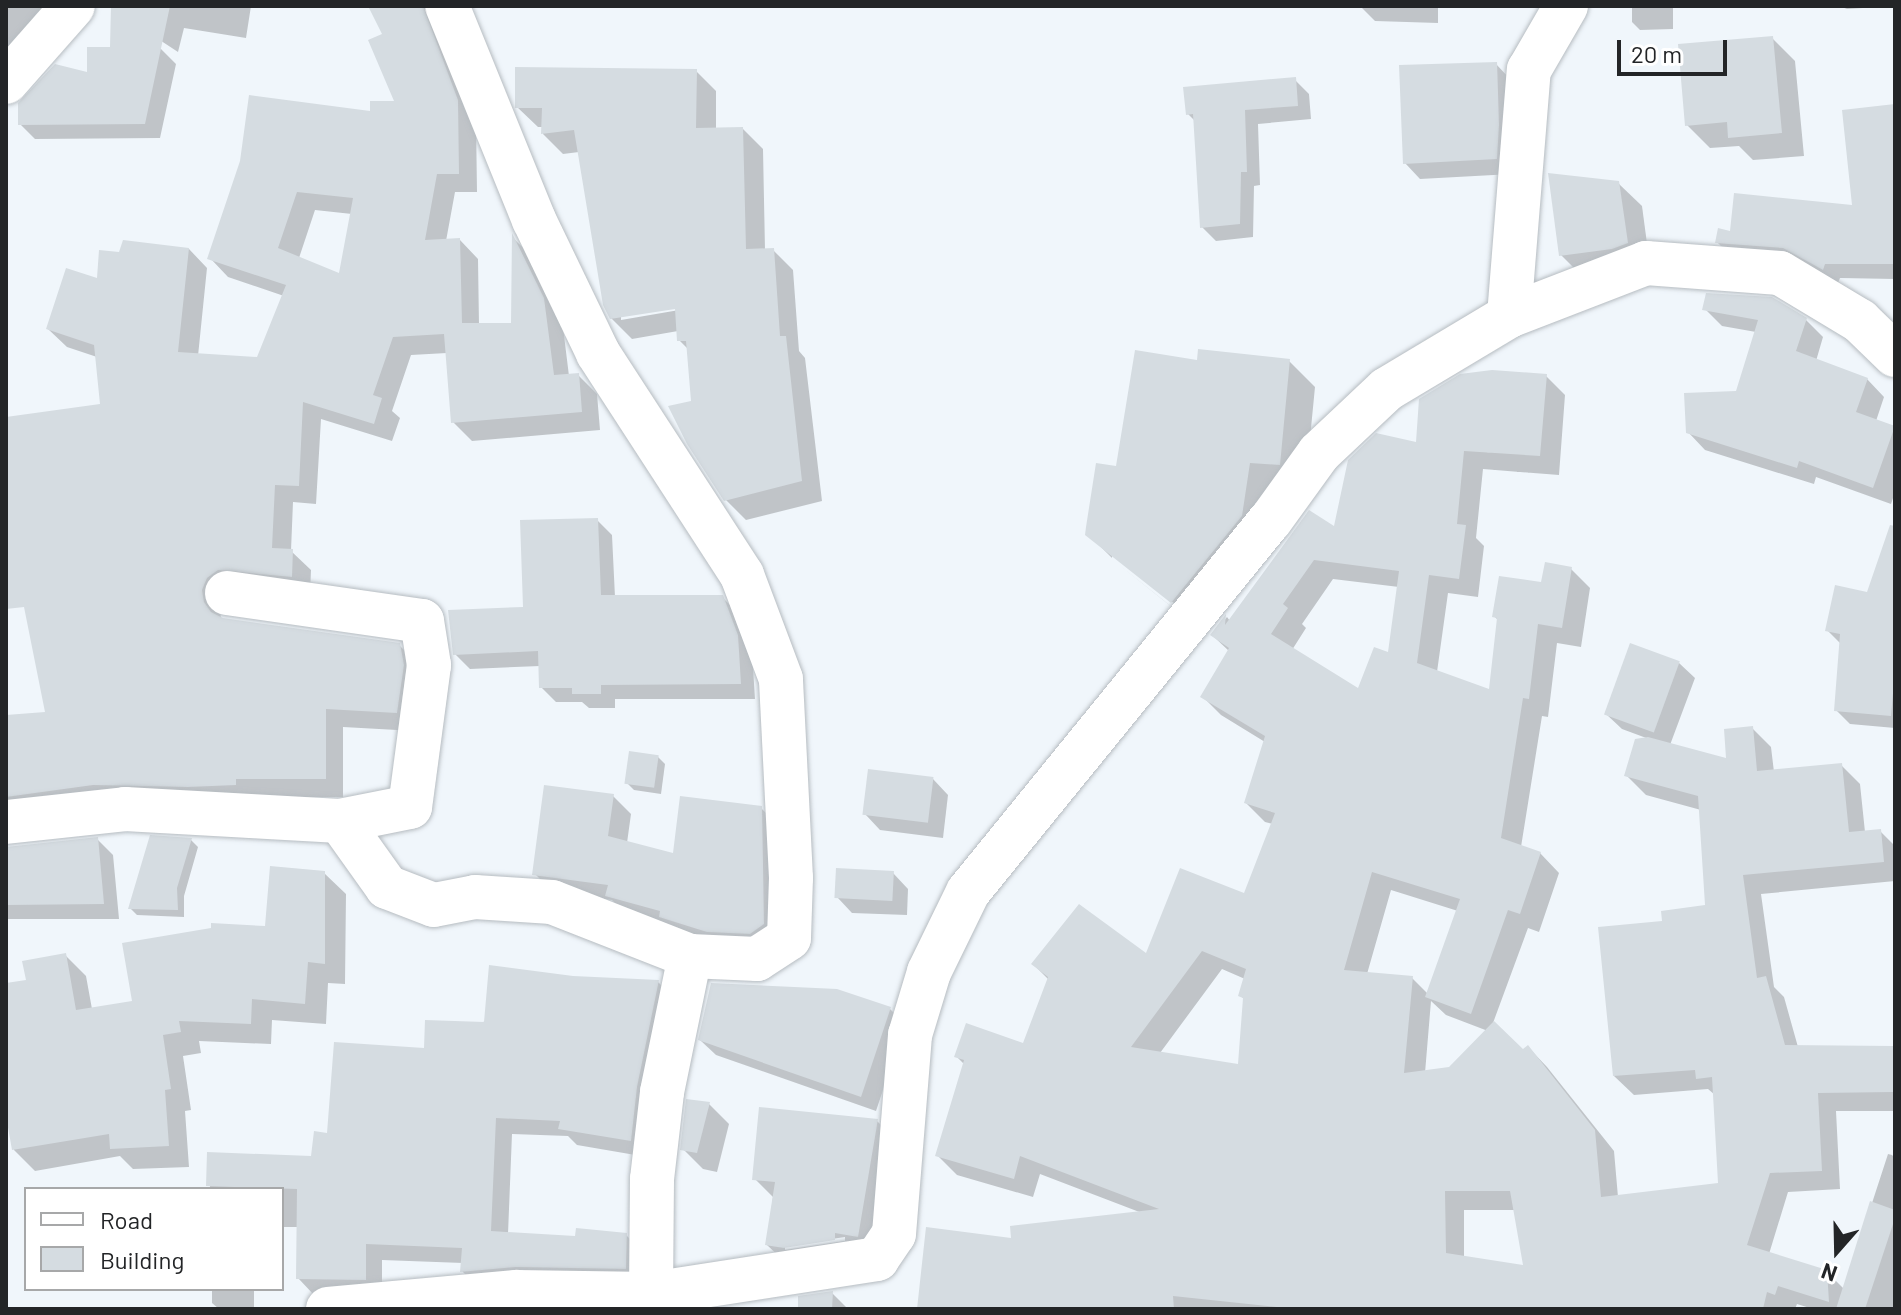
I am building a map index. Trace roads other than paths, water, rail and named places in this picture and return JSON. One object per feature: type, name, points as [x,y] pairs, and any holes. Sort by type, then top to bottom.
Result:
[{"type":"street","points":[[6,82],[73,6]]},
{"type":"street","points":[[340,821],[387,887],[434,905],[475,897],[552,902],[690,956],[757,959],[789,938],[791,878],[781,679],[742,575],[598,353],[534,220],[447,6]]},
{"type":"street","points":[[1509,316],[1529,70],[1566,6]]},
{"type":"street","points":[[328,1309],[516,1292],[651,1294],[877,1259],[894,1234],[910,1035],[929,972],[968,892],[1270,521],[1319,453],[1387,389],[1509,316],[1646,263],[1780,273],[1860,321],[1895,355]]},
{"type":"street","points":[[6,822],[125,809],[340,821],[410,807],[429,665],[422,621],[227,593]]},
{"type":"street","points":[[651,1294],[652,1179],[662,1092],[690,956]]}]
